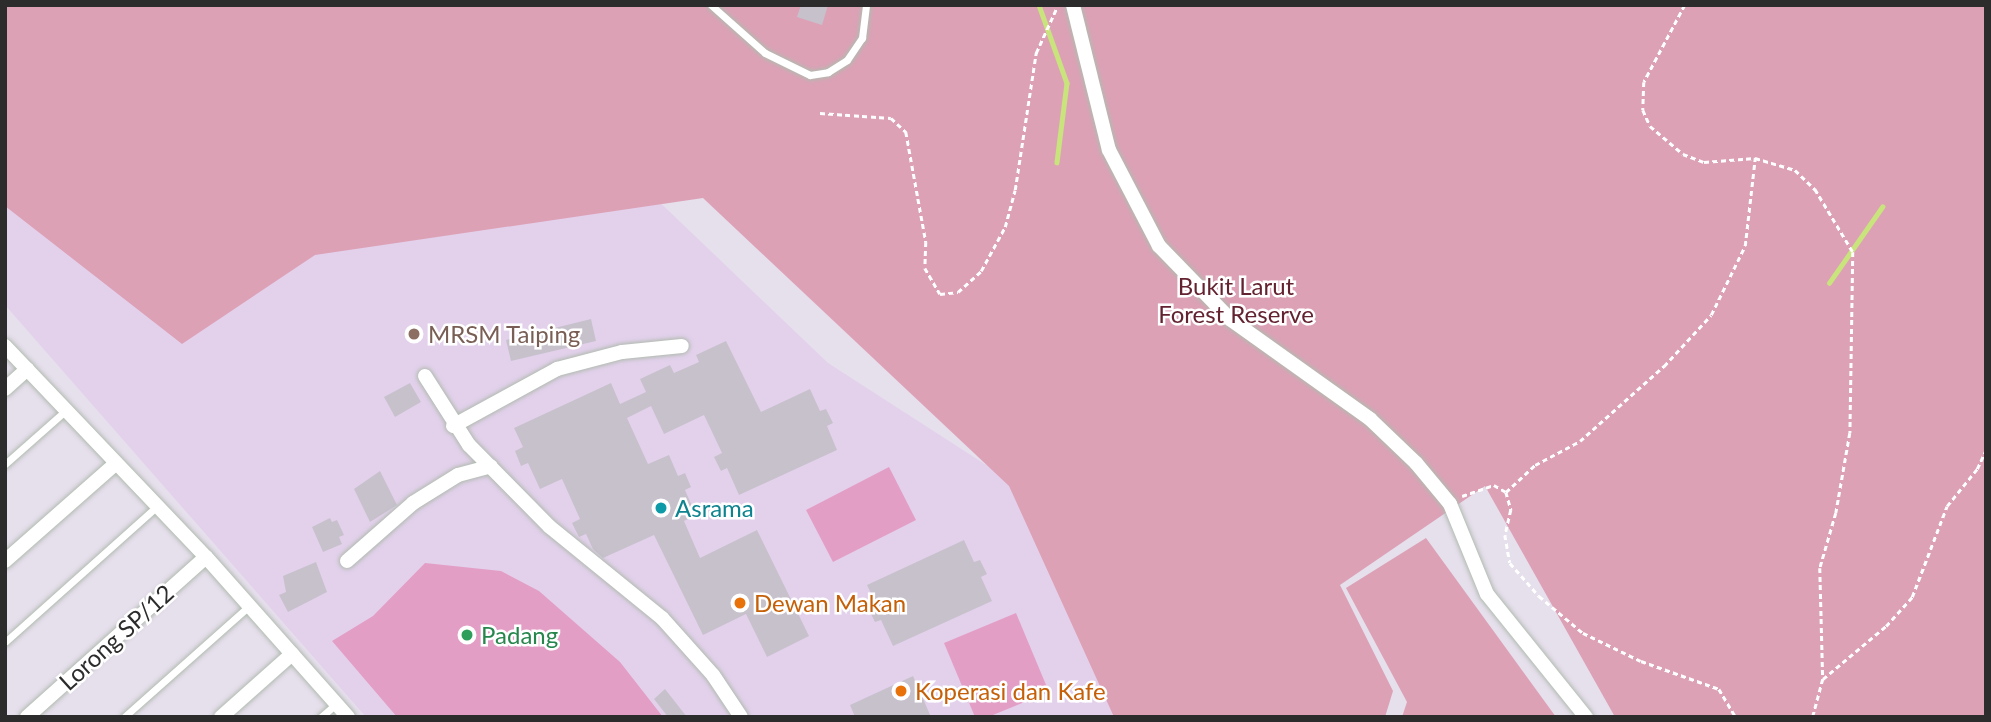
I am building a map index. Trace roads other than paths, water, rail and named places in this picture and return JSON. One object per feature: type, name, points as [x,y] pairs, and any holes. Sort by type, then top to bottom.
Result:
[{"type":"street","points":[[1073,5],[1109,150],[1159,246],[1230,319],[1370,419],[1450,504],[1487,594],[1586,717]]},
{"type":"street","points":[[5,346],[206,557],[348,717]]},
{"type":"street","points":[[453,426],[557,369],[622,352],[682,346]]},
{"type":"street","points":[[5,389],[27,369]]},
{"type":"street","points":[[425,376],[453,426],[550,527],[662,618],[713,675],[741,717]]},
{"type":"street","points":[[5,561],[116,463]]},
{"type":"street","points":[[347,561],[414,503],[458,475],[491,466]]},
{"type":"street","name":"Lorong SP/12","points":[[27,717],[206,557]]},
{"type":"street","points":[[221,717],[292,654]]},
{"type":"lane","points":[[711,5],[765,53],[810,75],[828,72],[847,60],[862,38],[866,5]]},
{"type":"lane","points":[[5,464],[66,410]]},
{"type":"lane","points":[[5,642],[157,506]]},
{"type":"lane","points":[[124,717],[249,606]]},
{"type":"lane","points":[[321,717],[336,704]]},
{"type":"waterway","points":[[1039,5],[1067,83],[1057,162]]},
{"type":"waterway","points":[[1829,283],[1882,207]]},
{"type":"place","name":"MRSM Taiping","points":[[414,334]]},
{"type":"place","name":"Asrama","points":[[661,508]]},
{"type":"place","name":"Dewan Makan","points":[[740,603]]},
{"type":"place","name":"Padang","points":[[467,635]]},
{"type":"place","name":"Koperasi dan Kafe","points":[[901,691]]},
{"type":"park label","name":"Bukit Larut Forest Reserve","points":[[1236,300]]}]
